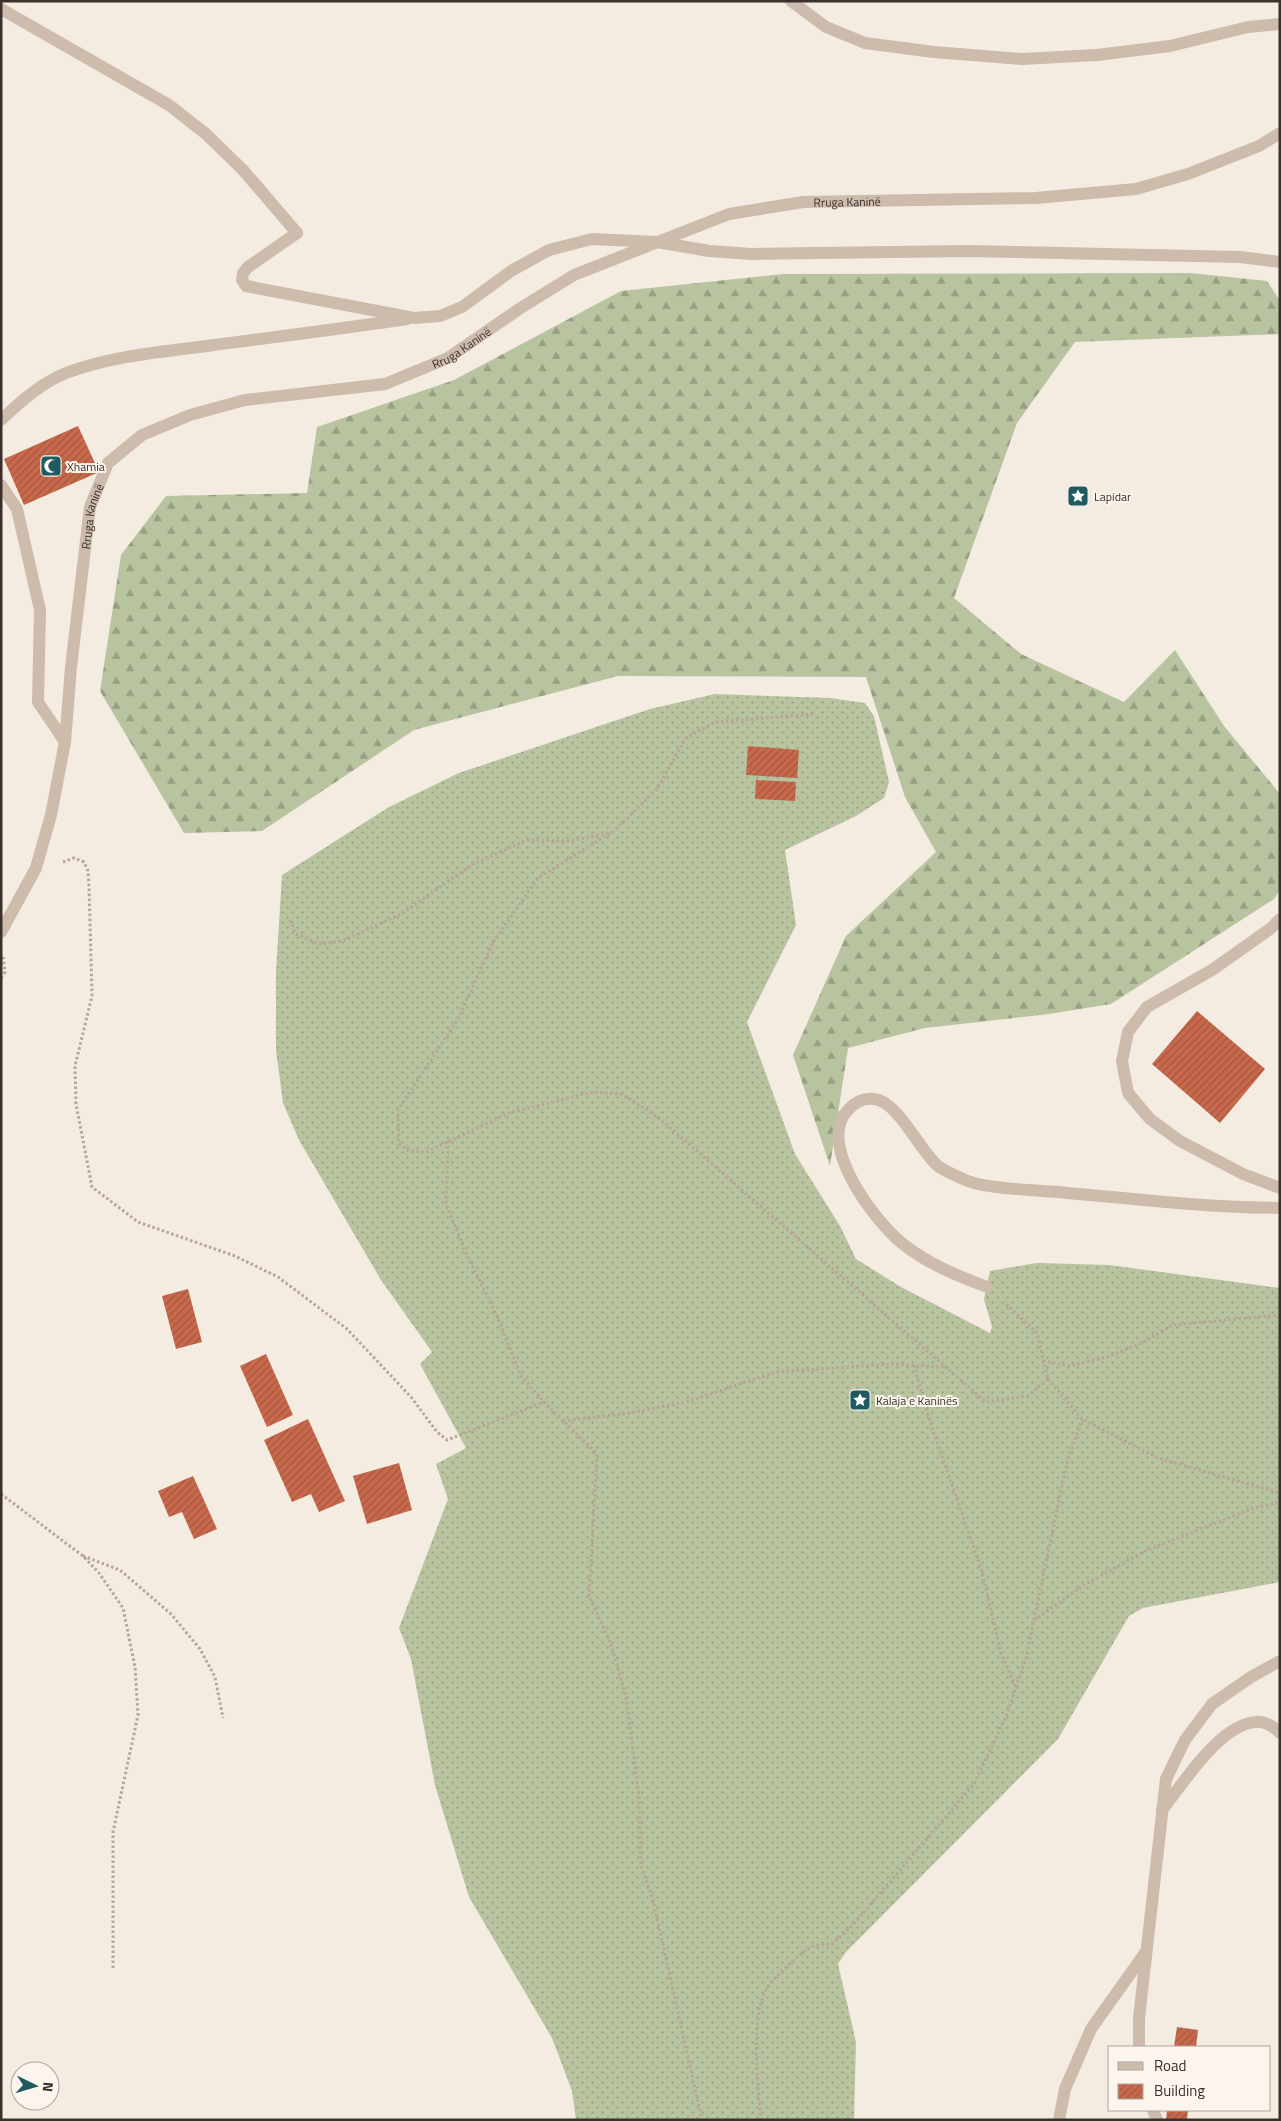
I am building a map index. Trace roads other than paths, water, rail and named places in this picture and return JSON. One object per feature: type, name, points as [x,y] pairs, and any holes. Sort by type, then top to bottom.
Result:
[{"type":"street","points":[[791,1],[826,27],[866,43],[934,52],[1022,59],[1097,55],[1170,46],[1248,27],[1280,24]]},
{"type":"street","points":[[1,9],[169,105],[206,134],[243,170],[297,233],[248,267],[243,273],[242,280],[246,286],[414,318]]},
{"type":"street","name":"Rruga Kaninë","points":[[1,932],[36,868],[51,815],[65,742],[71,667],[90,507],[108,463],[142,435],[190,415],[245,400],[385,384],[448,358],[519,309],[574,275],[729,214],[802,202],[1036,198],[1136,189],[1188,174],[1259,146],[1280,133]]},
{"type":"street","points":[[1,420],[26,396],[64,374],[101,362],[146,354],[440,316],[462,307],[511,271],[549,250],[592,239],[658,242],[709,251],[751,254],[967,250],[1240,257],[1280,262]]},
{"type":"street","points":[[1,485],[18,509],[40,610],[38,702],[65,742]]},
{"type":"street","points":[[1280,919],[1270,929],[1212,970],[1147,1007],[1128,1032],[1122,1061],[1128,1093],[1150,1119],[1180,1141],[1243,1174],[1280,1188]]},
{"type":"street","points":[[986,1288],[949,1272],[903,1244],[871,1212],[846,1169],[838,1141],[841,1117],[856,1102],[875,1099],[893,1107],[911,1134],[938,1166],[970,1182],[1007,1188],[1218,1207],[1280,1208]]},
{"type":"street","points":[[1139,2046],[1138,2018],[1166,1780],[1185,1740],[1212,1704],[1280,1661]]},
{"type":"street","points":[[1162,1810],[1214,1745],[1238,1726],[1257,1722],[1272,1726],[1280,1733]]},
{"type":"street","points":[[1059,2120],[1065,2089],[1091,2029],[1145,1952]]},
{"type":"place","name":"Xhamia","points":[[51,466]]},
{"type":"place","name":"Lapidar","points":[[1078,496]]},
{"type":"place","name":"Kalaja e Kaninës","points":[[860,1400]]}]
